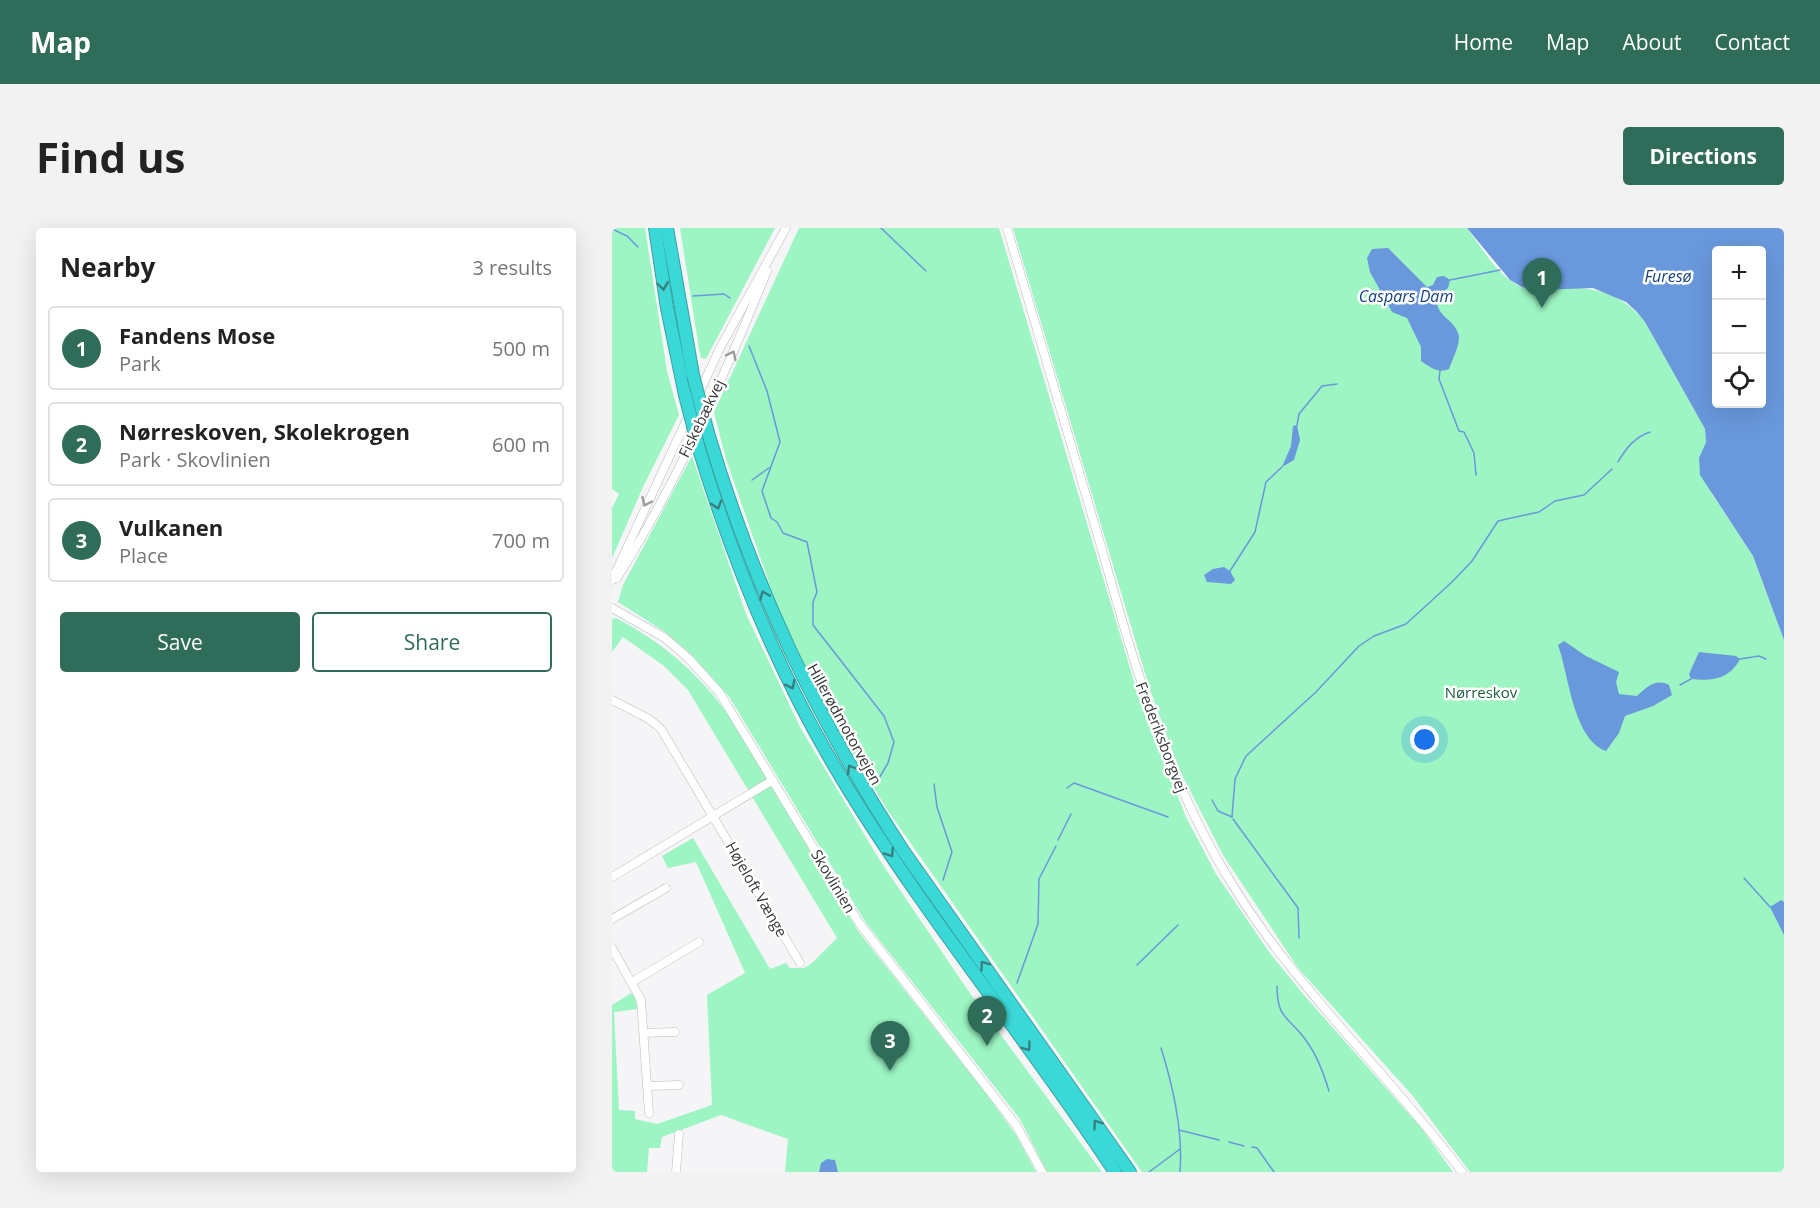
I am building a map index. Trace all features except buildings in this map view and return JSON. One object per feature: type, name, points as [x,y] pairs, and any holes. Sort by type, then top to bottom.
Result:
[{"type":"highway","name":"Hillerødmotorvejen","points":[[655,228],[667,308],[699,449],[719,513],[760,619],[793,689],[840,776],[901,870],[1115,1172]]},
{"type":"highway","name":"Hillerødmotorvejen","points":[[667,228],[693,375],[708,433],[752,567],[790,654],[820,715],[869,799],[1130,1172]]},
{"type":"street","name":"Fiskebækvej","points":[[612,580],[720,348],[786,228]]},
{"type":"street","name":"Frederiksborgvej","points":[[1007,228],[1144,696],[1189,806],[1231,883],[1288,966],[1404,1097],[1462,1172]]},
{"type":"street","name":"Fiskebækvej","points":[[612,585],[676,471],[739,340],[778,244]]},
{"type":"street","name":"Skovlinien","points":[[612,608],[665,638],[700,669],[732,710],[859,923],[1016,1125],[1042,1172]]},
{"type":"street","name":"Højeloft Vænge","points":[[612,700],[649,719],[661,729],[800,963]]},
{"type":"street","points":[[612,877],[773,780]]},
{"type":"street","points":[[612,919],[666,888]]},
{"type":"street","points":[[632,982],[699,942]]},
{"type":"street","points":[[612,948],[641,1000],[649,1113]]},
{"type":"street","points":[[644,1033],[675,1032]]},
{"type":"street","points":[[648,1086],[679,1085]]},
{"type":"street","points":[[676,1172],[679,1134]]},
{"type":"green space","points":[[612,228],[645,228],[667,371],[679,415],[643,487],[612,558],[612,508],[619,494],[612,489]]},
{"type":"green space","points":[[680,228],[775,228],[706,359],[701,358],[699,349]]},
{"type":"green space","points":[[799,228],[999,228],[1138,695],[1186,817],[1216,874],[1269,952],[1423,1130],[1453,1172],[1142,1172],[888,811],[828,713],[778,609],[726,459],[714,412]]},
{"type":"green space","name":"Nørreskov","points":[[1013,228],[1467,228],[1497,268],[1519,286],[1575,288],[1601,292],[1624,302],[1645,322],[1705,429],[1706,442],[1699,458],[1712,494],[1753,556],[1784,640],[1784,1172],[1470,1172],[1412,1095],[1298,968],[1223,855],[1180,771],[1150,690]]},
{"type":"green space","points":[[692,456],[746,614],[801,729],[879,859],[967,989],[1102,1172],[1047,1172],[1020,1119],[866,923],[730,698],[691,654],[665,632],[618,602],[623,585]]},
{"type":"green space","points":[[616,618],[649,637],[678,659],[728,714],[858,931],[988,1096],[1016,1135],[1036,1172],[785,1172],[788,1139],[721,1115],[662,1137],[660,1148],[649,1148],[647,1172],[612,1172],[612,1005],[633,992],[638,1009],[614,1012],[619,1110],[635,1111],[635,1119],[657,1124],[712,1105],[707,995],[745,973],[696,862],[668,868],[662,856],[693,838],[770,969],[786,963],[790,968],[804,968],[837,938],[688,690],[664,666],[623,637],[612,652],[612,619]]},
{"type":"water","name":"Furesø","points":[[1467,228],[1784,228],[1784,640],[1753,556],[1700,475],[1699,458],[1706,442],[1705,429],[1645,322],[1626,302],[1593,288],[1538,290],[1522,287],[1510,280]]},
{"type":"water","name":"Caspars Dam","points":[[1388,248],[1427,287],[1433,285],[1437,277],[1444,276],[1450,280],[1448,288],[1436,298],[1437,305],[1456,328],[1459,337],[1449,369],[1438,370],[1421,361],[1421,347],[1407,318],[1392,312],[1370,272],[1367,258],[1372,249]]},
{"type":"water","points":[[1297,425],[1300,440],[1294,460],[1282,467],[1291,446],[1293,426]]},
{"type":"water","points":[[1224,567],[1230,571],[1235,580],[1231,584],[1207,582],[1204,575],[1213,569]]},
{"type":"water","points":[[1564,641],[1586,656],[1619,672],[1616,682],[1619,694],[1637,696],[1652,684],[1660,682],[1669,685],[1672,695],[1653,706],[1625,716],[1619,733],[1606,751],[1586,734],[1579,720],[1558,645]]},
{"type":"water","points":[[1699,652],[1736,656],[1740,659],[1731,671],[1719,678],[1691,679],[1689,674]]},
{"type":"water","points":[[1781,900],[1784,902],[1784,935],[1770,907]]},
{"type":"water","points":[[827,1159],[835,1160],[838,1172],[819,1172],[821,1163]]},
{"type":"waterway","points":[[881,228],[926,271]]},
{"type":"waterway","points":[[612,229],[627,236],[638,247]]},
{"type":"waterway","points":[[1450,280],[1500,270]]},
{"type":"waterway","points":[[693,296],[724,294],[730,298]]},
{"type":"waterway","points":[[749,346],[767,391],[780,442],[762,491],[771,518],[777,522],[783,533],[807,542],[817,592],[813,602],[813,625],[884,716],[894,742],[888,763],[878,780]]},
{"type":"waterway","points":[[1440,371],[1439,379],[1459,431],[1464,432],[1474,453],[1476,475]]},
{"type":"waterway","points":[[1297,425],[1299,414],[1322,386],[1337,384]]},
{"type":"waterway","points":[[1618,462],[1631,444],[1650,432]]},
{"type":"waterway","points":[[1230,571],[1255,532],[1266,482],[1282,467]]},
{"type":"waterway","points":[[752,480],[769,468]]},
{"type":"waterway","points":[[1212,800],[1218,811],[1232,817],[1235,779],[1246,756],[1316,692],[1359,646],[1374,636],[1406,624],[1452,582],[1472,561],[1498,521],[1539,512],[1555,501],[1584,495],[1612,469]]},
{"type":"waterway","points":[[1740,659],[1759,656],[1766,659]]},
{"type":"waterway","points":[[1680,685],[1691,679]]},
{"type":"waterway","points":[[1067,788],[1074,783],[1168,817]]},
{"type":"waterway","points":[[934,784],[937,807],[952,852],[943,880]]},
{"type":"waterway","points":[[1058,840],[1071,814]]},
{"type":"waterway","points":[[1233,819],[1298,908],[1299,938]]},
{"type":"waterway","points":[[1017,983],[1038,924],[1039,879],[1056,846]]},
{"type":"waterway","points":[[1744,878],[1770,907]]},
{"type":"waterway","points":[[1137,965],[1178,925]]},
{"type":"waterway","points":[[1277,986],[1281,1011],[1313,1051],[1329,1091]]},
{"type":"waterway","points":[[1161,1048],[1176,1109],[1180,1141],[1180,1172]]},
{"type":"waterway","points":[[1179,1130],[1219,1140]]},
{"type":"waterway","points":[[1229,1142],[1244,1146]]},
{"type":"waterway","points":[[1252,1147],[1257,1148],[1274,1172]]},
{"type":"waterway","points":[[1149,1172],[1180,1149]]},
{"type":"place","name":"Fandens Mose","points":[[1542,308]]},
{"type":"place","name":"Nørreskoven, Skolekrogen","points":[[987,1046]]},
{"type":"place","name":"Vulkanen","points":[[890,1071]]}]
